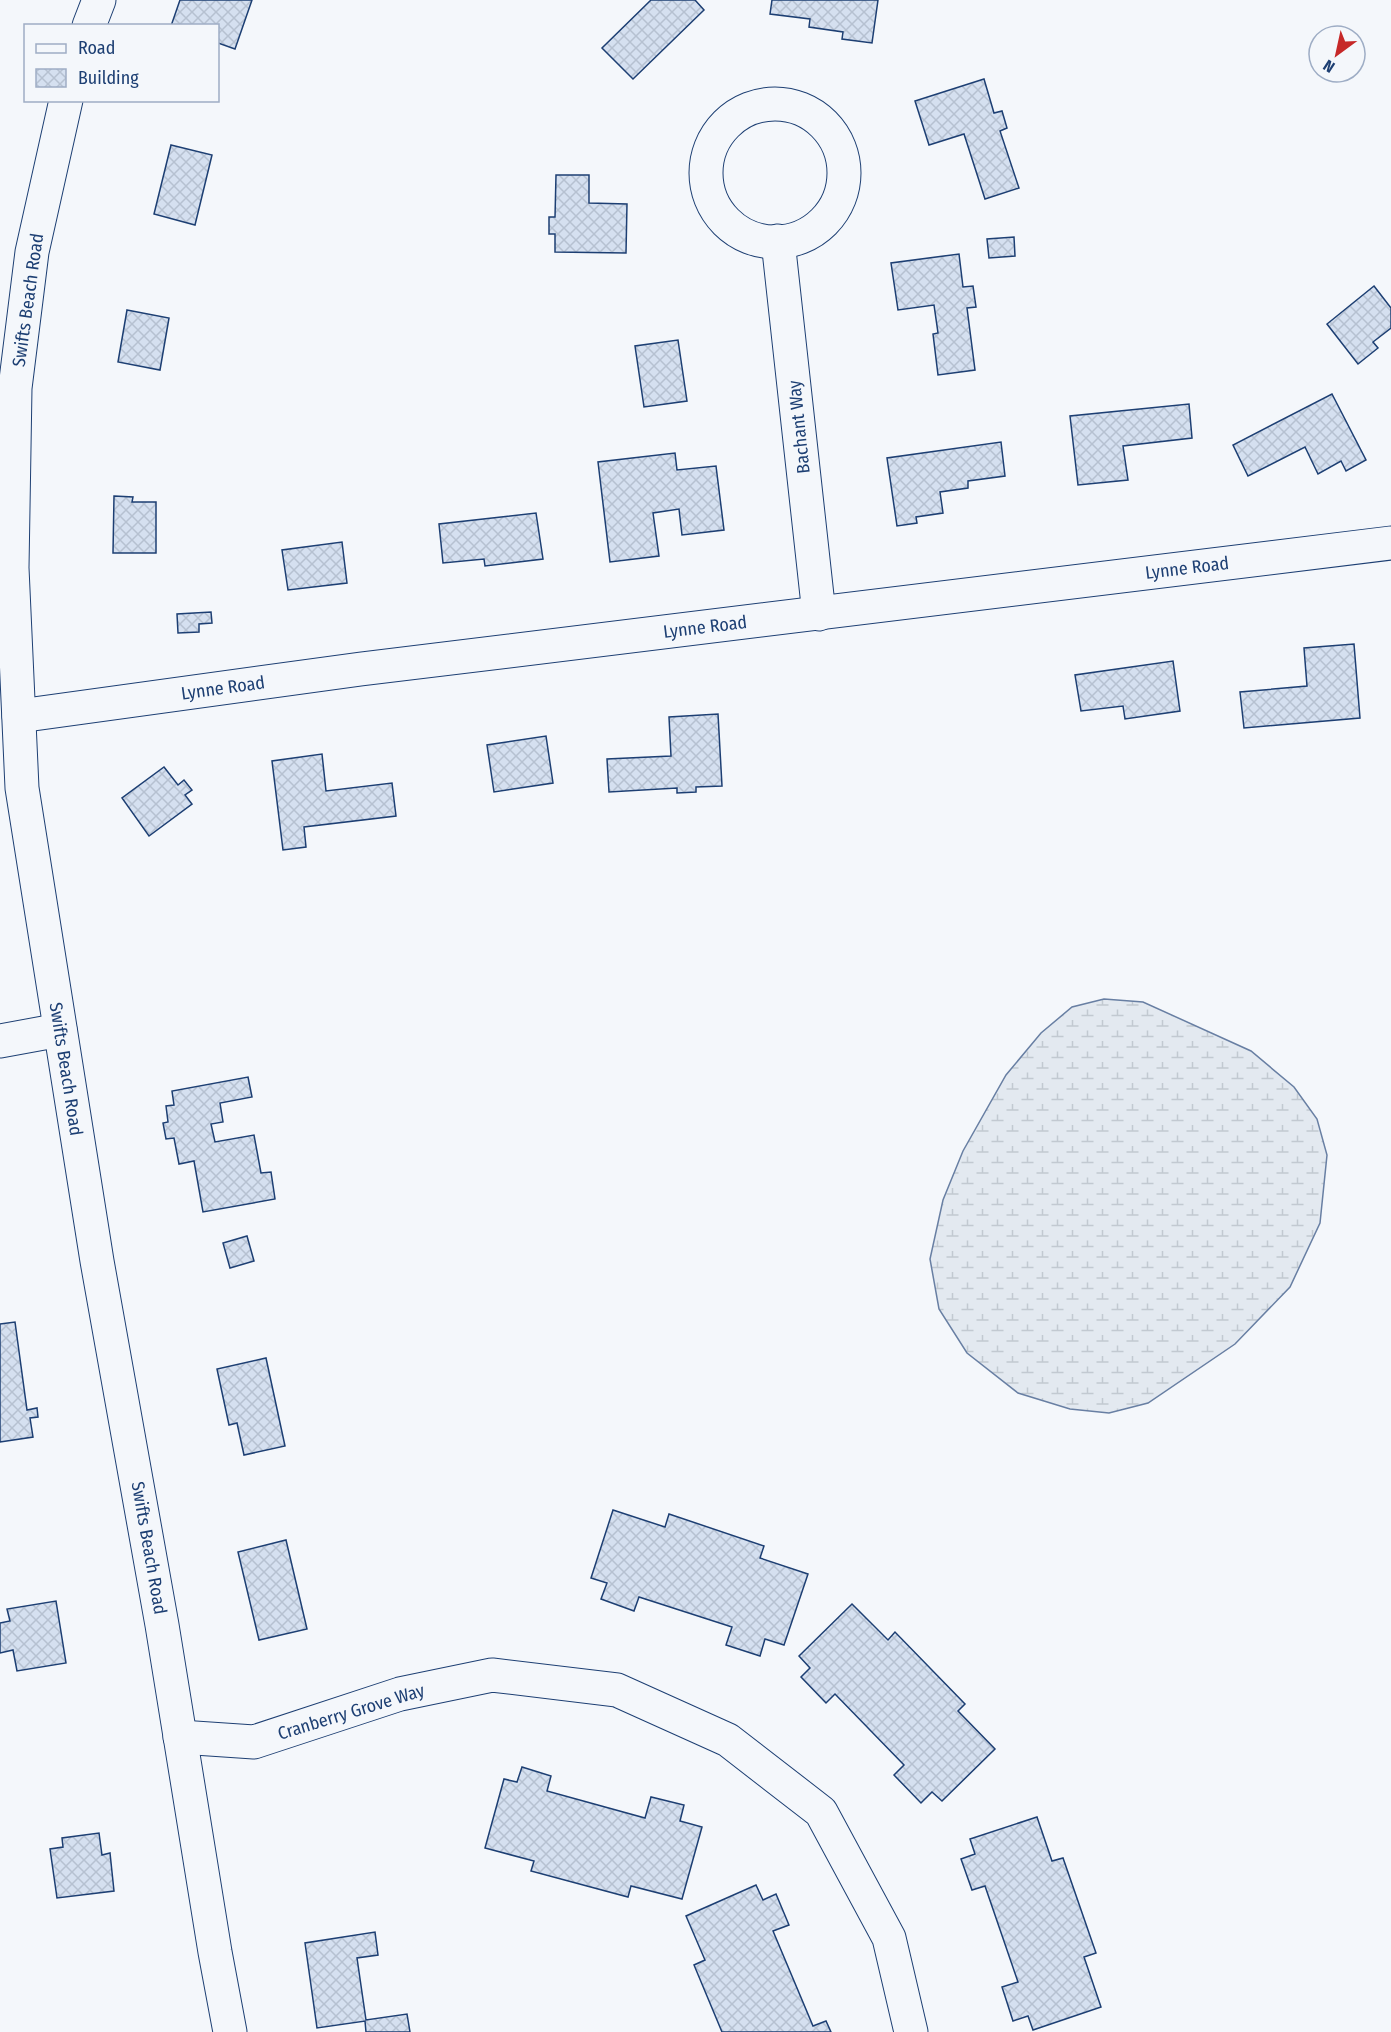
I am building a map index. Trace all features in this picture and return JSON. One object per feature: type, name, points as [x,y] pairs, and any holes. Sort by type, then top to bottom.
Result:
[{"type":"street","points":[[90,24],[99,0]]},
{"type":"street","name":"Swifts Beach Road","points":[[66,102],[32,252],[15,388],[12,568],[22,788],[97,1262],[162,1625],[230,2032]]},
{"type":"street","points":[[761,105],[788,105],[813,115],[832,134],[843,159],[843,186],[834,211],[814,231],[789,241],[778,241],[762,242],[737,232],[717,212],[706,188],[706,160],[717,135],[735,116],[761,105]]},
{"type":"street","name":"Bachant Way","points":[[778,241],[819,614]]},
{"type":"street","name":"Lynne Road","points":[[19,716],[361,669],[1391,543]]},
{"type":"street","points":[[0,1041],[60,1030]]},
{"type":"street","name":"Cranberry Grove Way","points":[[180,1737],[254,1742],[400,1694],[492,1675],[617,1690],[728,1740],[821,1812],[889,1938],[911,2032]]},
{"type":"green space","points":[[1104,999],[1143,1002],[1251,1051],[1294,1087],[1317,1119],[1327,1155],[1320,1223],[1290,1287],[1235,1344],[1148,1403],[1109,1413],[1070,1409],[1018,1393],[967,1353],[939,1309],[930,1259],[943,1200],[963,1151],[1006,1075],[1041,1033],[1072,1007]]},
{"type":"building","points":[[180,0],[252,0],[235,49],[219,43],[219,24],[172,24]]},
{"type":"building","points":[[651,0],[695,0],[704,10],[633,79],[602,48]]},
{"type":"building","points":[[772,0],[878,0],[872,43],[842,39],[843,32],[809,27],[810,19],[770,14]]},
{"type":"building","points":[[984,79],[994,113],[1002,111],[1007,128],[1000,131],[1019,188],[985,199],[964,134],[929,145],[915,101]]},
{"type":"building","points":[[171,145],[212,155],[195,225],[154,214]]},
{"type":"building","points":[[556,175],[589,175],[589,203],[627,204],[626,253],[555,252],[555,234],[549,234],[549,217],[555,217]]},
{"type":"building","points":[[1014,237],[1015,256],[989,258],[987,239]]},
{"type":"building","points":[[959,254],[963,287],[973,286],[976,307],[967,308],[975,370],[938,375],[933,334],[938,333],[934,305],[898,310],[891,263]]},
{"type":"building","points":[[1374,286],[1391,308],[1391,328],[1373,342],[1378,348],[1358,364],[1327,324]]},
{"type":"building","points":[[127,310],[169,318],[160,370],[118,362]]},
{"type":"building","points":[[678,340],[687,401],[644,407],[635,346]]},
{"type":"building","points":[[1332,394],[1366,460],[1346,471],[1341,461],[1318,474],[1305,447],[1248,476],[1233,445]]},
{"type":"building","points":[[1189,404],[1192,438],[1123,446],[1128,480],[1078,485],[1070,416]]},
{"type":"building","points":[[1001,442],[1005,476],[968,481],[968,488],[940,492],[943,513],[916,517],[917,523],[897,526],[887,458]]},
{"type":"building","points":[[675,453],[677,470],[716,466],[724,530],[682,535],[679,509],[653,513],[659,556],[610,562],[598,462]]},
{"type":"building","points":[[114,496],[133,497],[132,502],[156,502],[156,553],[113,553]]},
{"type":"building","points":[[536,513],[543,559],[485,566],[484,559],[443,563],[439,524]]},
{"type":"building","points":[[342,542],[347,583],[288,590],[282,550]]},
{"type":"building","points":[[211,612],[212,623],[199,624],[199,632],[178,633],[177,614]]},
{"type":"building","points":[[1354,644],[1360,718],[1244,728],[1240,692],[1307,686],[1304,648]]},
{"type":"building","points":[[1173,661],[1180,711],[1125,719],[1123,706],[1081,711],[1075,675]]},
{"type":"building","points":[[718,714],[722,786],[696,787],[696,792],[677,793],[677,788],[609,792],[607,759],[671,756],[669,717]]},
{"type":"building","points":[[546,736],[553,783],[494,792],[487,745]]},
{"type":"building","points":[[322,754],[326,791],[392,783],[396,816],[304,827],[306,847],[283,850],[272,761]]},
{"type":"building","points":[[164,767],[178,785],[184,780],[192,790],[185,795],[192,804],[149,836],[122,798]]},
{"type":"building","points":[[248,1077],[252,1097],[220,1103],[223,1122],[211,1124],[215,1142],[254,1135],[261,1173],[271,1172],[275,1199],[203,1212],[194,1161],[179,1164],[174,1138],[166,1139],[163,1123],[168,1122],[166,1106],[174,1105],[172,1091]]},
{"type":"building","points":[[247,1236],[254,1261],[230,1268],[223,1243]]},
{"type":"building","points":[[15,1322],[27,1410],[37,1408],[38,1417],[30,1418],[33,1437],[0,1442],[0,1324]]},
{"type":"building","points":[[266,1358],[285,1446],[244,1455],[237,1423],[229,1425],[217,1369]]},
{"type":"building","points":[[613,1510],[665,1527],[669,1514],[764,1546],[760,1558],[808,1574],[784,1645],[765,1639],[760,1656],[726,1645],[732,1627],[639,1597],[634,1611],[601,1599],[607,1583],[591,1578]]},
{"type":"building","points":[[286,1540],[307,1629],[259,1640],[238,1552]]},
{"type":"building","points":[[56,1601],[66,1663],[17,1671],[13,1650],[0,1653],[0,1623],[10,1621],[7,1609]]},
{"type":"building","points":[[852,1604],[888,1640],[895,1632],[965,1704],[958,1711],[995,1749],[942,1801],[932,1792],[921,1803],[894,1775],[904,1765],[835,1694],[826,1703],[801,1677],[810,1668],[799,1656]]},
{"type":"building","points":[[522,1767],[551,1776],[547,1791],[645,1818],[651,1797],[684,1805],[680,1821],[702,1827],[682,1899],[631,1886],[628,1897],[531,1871],[534,1861],[485,1848],[504,1779],[517,1782]]},
{"type":"building","points":[[1037,1817],[1052,1861],[1063,1858],[1096,1953],[1084,1957],[1101,2007],[1033,2030],[1028,2016],[1013,2021],[1002,1987],[1018,1982],[985,1886],[972,1890],[961,1859],[975,1854],[970,1839]]},
{"type":"building","points":[[99,1833],[102,1855],[110,1853],[114,1891],[57,1898],[50,1849],[63,1847],[62,1838]]},
{"type":"building","points":[[756,1885],[763,1900],[776,1894],[789,1925],[773,1931],[813,2026],[826,2021],[831,2032],[722,2032],[694,1965],[705,1960],[686,1916]]},
{"type":"building","points":[[375,1932],[378,1955],[357,1958],[366,2020],[407,2014],[410,2032],[366,2032],[365,2021],[317,2028],[305,1943]]}]
